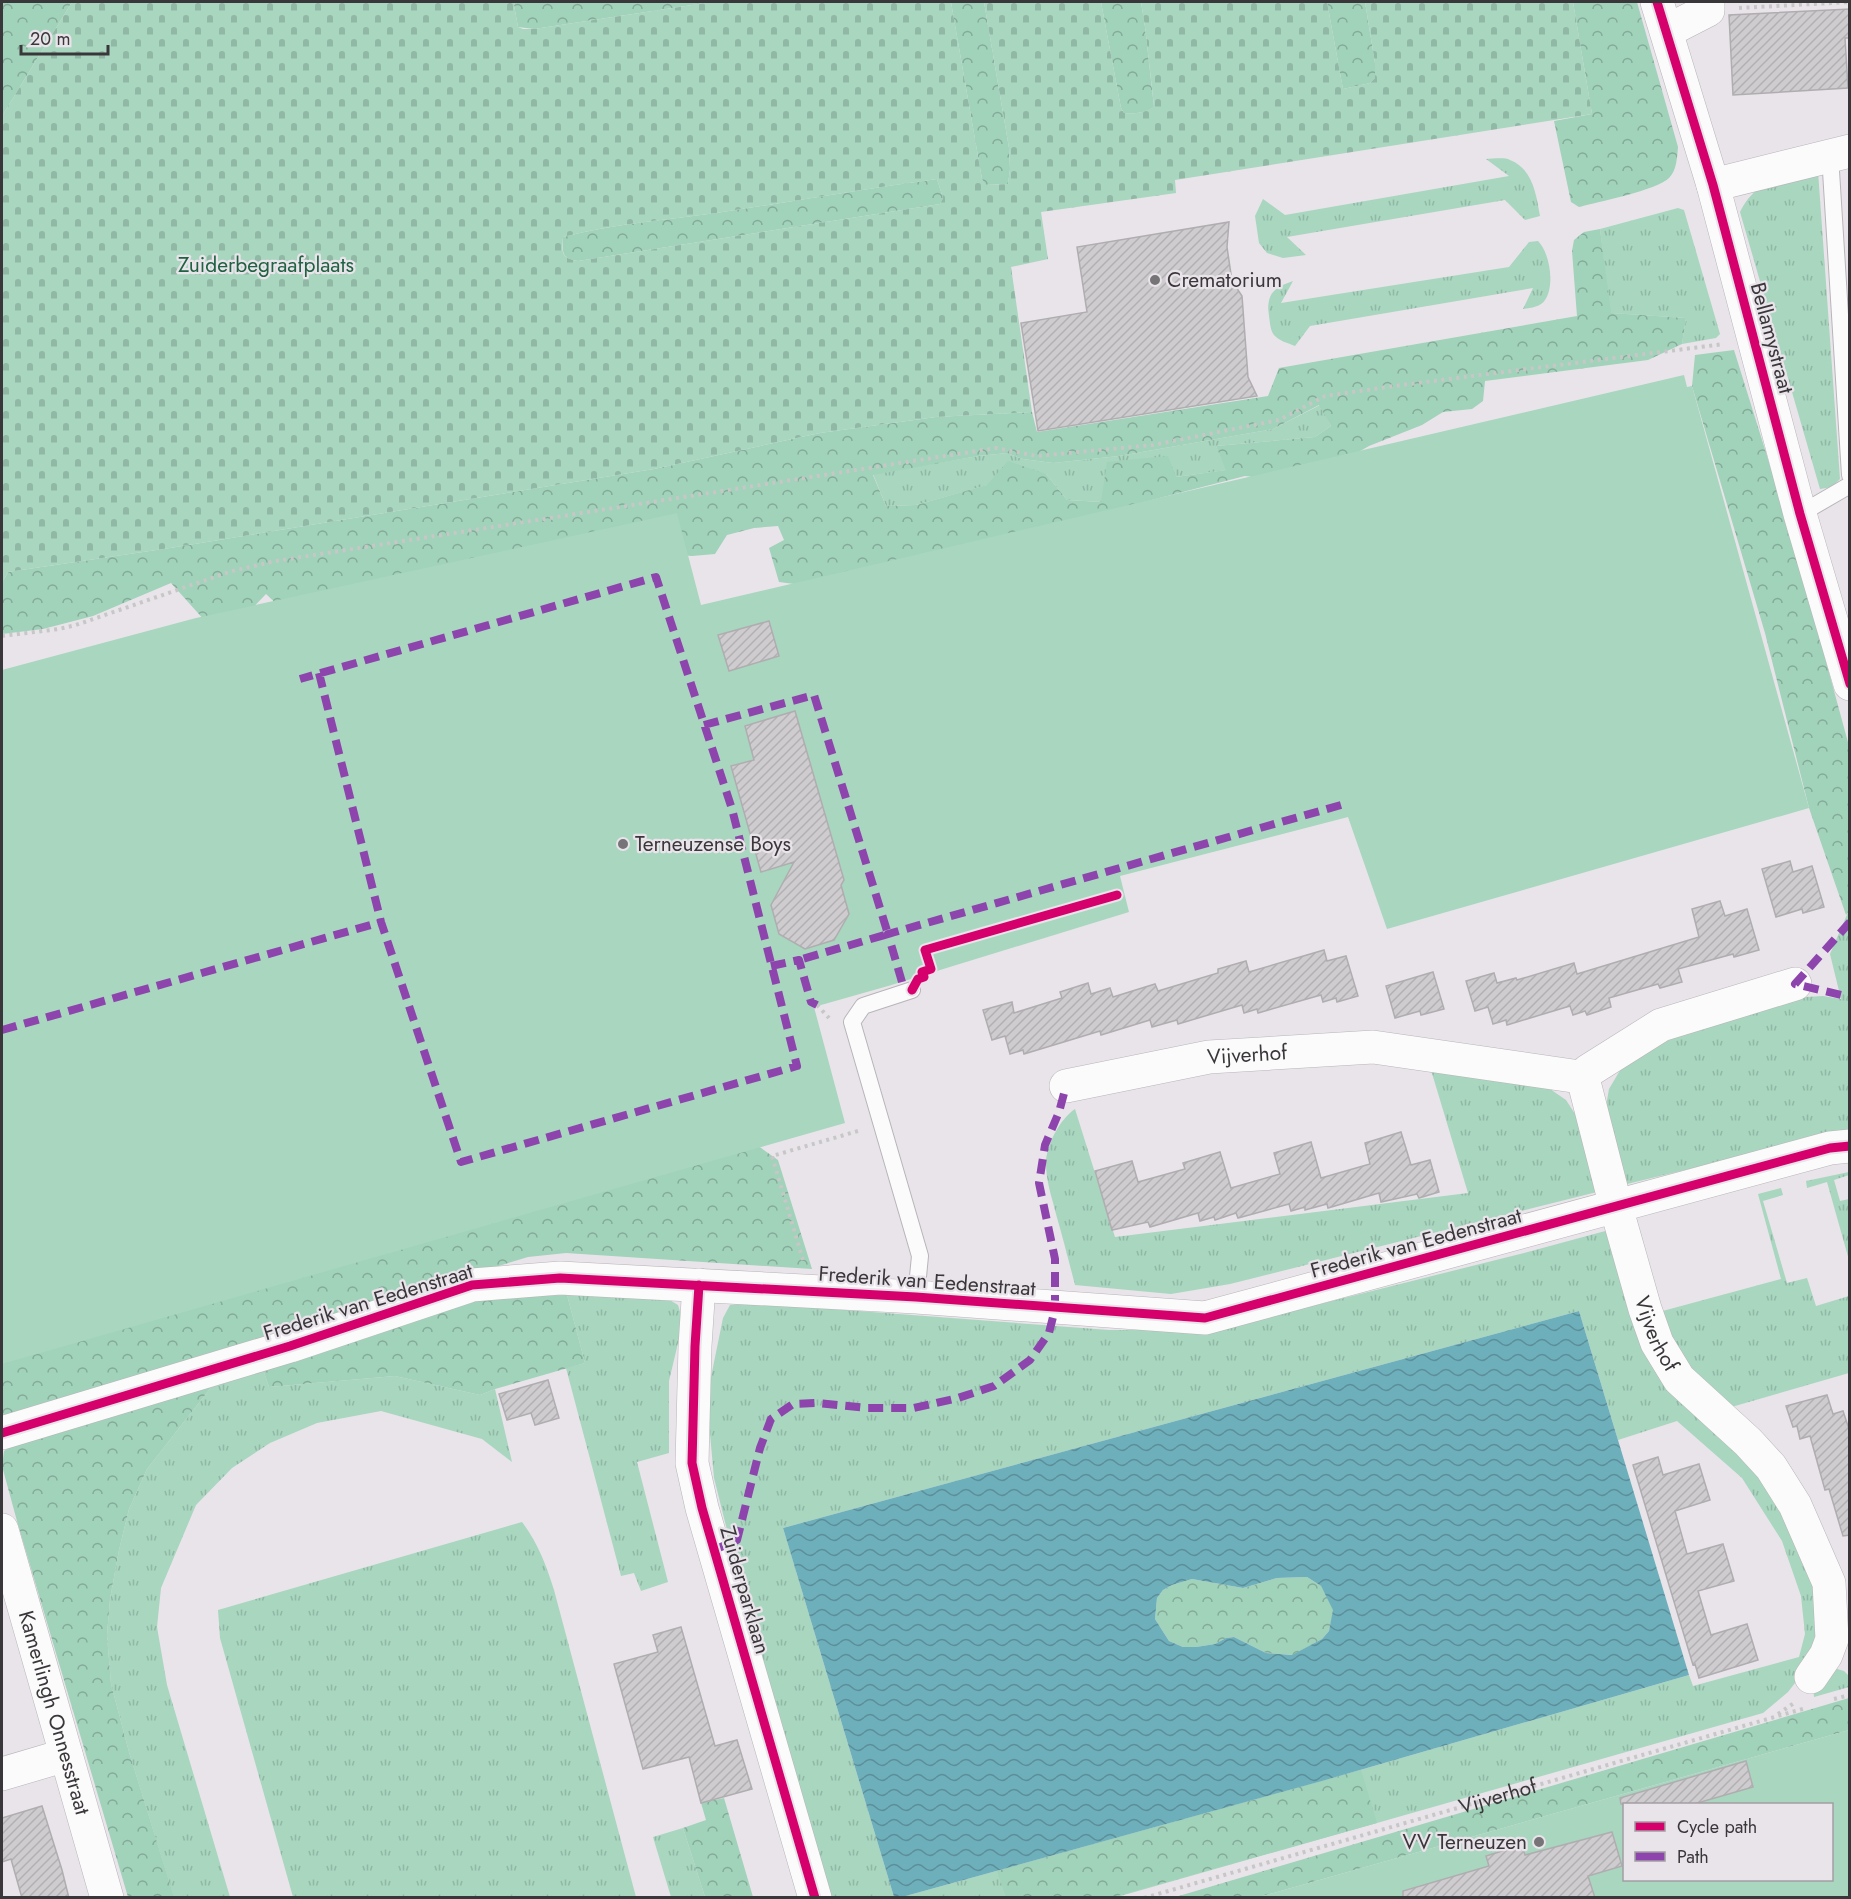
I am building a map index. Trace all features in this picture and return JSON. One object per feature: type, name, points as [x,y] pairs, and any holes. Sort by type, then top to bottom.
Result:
[{"type":"street","name":"Bellamystraat","points":[[1708,6],[1662,16],[1713,184],[1800,514],[1844,644],[1850,684]]},
{"type":"street","points":[[1713,184],[1840,153]]},
{"type":"street","points":[[1582,1078],[1661,1025],[1795,984]]},
{"type":"street","name":"Vijverhof","points":[[1066,1086],[1209,1057],[1373,1047],[1582,1078],[1616,1208],[1657,1343],[1679,1379],[1756,1450],[1771,1467],[1796,1505],[1829,1583],[1832,1640],[1815,1695]]},
{"type":"street","name":"Frederik van Eedenstraat","points":[[2,1433],[290,1346],[472,1285],[560,1278],[812,1291],[1205,1318],[1830,1148],[1850,1146]]},
{"type":"street","name":"Zuiderparklaan","points":[[699,1285],[692,1463],[702,1508],[815,1898]]},
{"type":"street","name":"Kamerlingh Onnesstraat","points":[[2,1530],[107,1898]]},
{"type":"street","points":[[1832,1640],[1850,1666]]},
{"type":"street","points":[[2,1774],[66,1755]]},
{"type":"lane","points":[[1840,153],[1850,475]]},
{"type":"lane","points":[[1800,514],[1850,485]]},
{"type":"lane","points":[[907,988],[863,1006],[852,1022],[920,1256],[916,1298]]},
{"type":"path","points":[[1708,6],[1850,2]]},
{"type":"path","points":[[2,636],[76,625],[232,571],[294,558],[996,448],[1037,456],[1153,445],[1279,420],[1325,396],[1755,341]]},
{"type":"path","points":[[817,1005],[829,1017],[832,1028]]},
{"type":"path","points":[[812,1291],[772,1156],[858,1131],[859,1124]]},
{"type":"green space","points":[[2,2],[72,2],[2,116]]},
{"type":"green space","name":"Zuiderbegraafplaats","points":[[72,2],[515,2],[518,27],[534,29],[712,2],[951,2],[982,179],[986,185],[1008,184],[1010,169],[1009,148],[984,2],[1101,2],[1121,108],[1124,113],[1132,113],[1143,112],[1154,106],[1141,2],[1327,2],[1343,89],[1370,83],[1375,78],[1375,63],[1365,2],[1573,2],[1592,114],[1175,180],[1176,193],[1041,212],[1048,259],[1011,267],[1032,412],[936,417],[820,433],[654,469],[170,548],[8,572],[2,583],[2,116]],"holes":[[[937,179],[943,198],[940,204],[578,261],[563,254],[563,237],[601,229],[882,187]]]},
{"type":"green space","points":[[515,2],[712,2],[534,29],[518,27]]},
{"type":"green space","points":[[951,2],[984,2],[1009,148],[1008,184],[985,185],[982,179]]},
{"type":"green space","points":[[1101,2],[1141,2],[1154,107],[1147,111],[1124,113],[1121,108]]},
{"type":"green space","points":[[1327,2],[1365,2],[1375,63],[1375,78],[1370,83],[1343,89]]},
{"type":"green space","points":[[1573,2],[1637,2],[1678,147],[1674,171],[1669,178],[1653,187],[1579,207],[1571,202],[1554,121],[1592,114]]},
{"type":"green space","points":[[1486,159],[1508,159],[1524,169],[1532,183],[1540,216],[1525,220],[1505,200],[1287,237],[1306,255],[1283,258],[1267,253],[1259,243],[1255,216],[1263,199],[1285,215],[1509,176]]},
{"type":"green space","points":[[1818,171],[1840,479],[1832,487],[1820,489],[1740,212],[1747,200],[1763,185],[1783,178]]},
{"type":"green space","points":[[937,179],[943,198],[940,204],[578,261],[565,256],[563,250],[563,237],[601,229]]},
{"type":"green space","points":[[1678,208],[1684,210],[1720,334],[1716,338],[1682,344],[1686,318],[1610,313],[1600,229]]},
{"type":"green space","points":[[1600,229],[1611,313],[1686,318],[1682,344],[1648,360],[1485,381],[1483,401],[1472,409],[1443,412],[1422,425],[1355,454],[1274,479],[1245,476],[1105,512],[840,590],[779,582],[769,548],[784,540],[778,526],[754,528],[727,535],[715,554],[692,556],[654,553],[317,642],[266,594],[240,621],[206,622],[171,583],[93,616],[43,629],[2,634],[2,583],[8,572],[170,548],[654,469],[820,433],[936,417],[1032,412],[1037,432],[1268,396],[1279,368],[1577,316],[1572,251],[1574,240],[1584,232]],"holes":[[[1319,405],[1331,426],[1315,437],[1216,446],[1226,470],[1176,477],[1168,456],[1107,462],[1101,502],[1067,500],[1046,474],[1008,461],[987,485],[916,505],[886,506],[873,475],[1007,453],[1023,459],[1053,463],[1119,456],[1273,429]]]},
{"type":"green space","points":[[1538,241],[1546,253],[1550,270],[1550,287],[1545,300],[1535,307],[1523,309],[1533,288],[1310,326],[1295,346],[1278,339],[1272,331],[1268,308],[1270,297],[1280,286],[1293,281],[1281,303],[1509,267],[1529,242]]},
{"type":"green space","points":[[1734,350],[1791,533],[1849,746],[1850,910],[1846,915],[1809,808],[1765,633],[1692,386],[1695,355]]},
{"type":"green space","name":"Terneuzense Boys","points":[[1684,375],[1687,387],[1692,386],[1809,808],[1387,929],[1348,817],[1120,876],[1129,912],[814,1007],[845,1123],[2,1364],[2,670],[196,618],[677,513],[701,605]]},
{"type":"green space","points":[[1320,405],[1331,426],[1315,437],[1216,446],[1227,470],[1176,477],[1102,502],[1067,500],[1046,474],[988,485],[916,505],[886,506],[873,474],[1007,453],[1023,459],[1053,463],[1119,456],[1273,429]]},
{"type":"green space","points":[[1849,910],[1849,1132],[1627,1184],[1608,1124],[1606,1106],[1609,1089],[1622,1067],[1651,1047],[1743,1012],[1789,998],[1823,996],[1841,999],[1830,954]]},
{"type":"green space","points":[[1431,1070],[1550,1089],[1566,1100],[1577,1117],[1601,1191],[1230,1284],[1171,1294],[1075,1285],[1047,1177],[1046,1164],[1048,1149],[1055,1133],[1069,1113],[1075,1109],[1115,1237],[1468,1193]]},
{"type":"green space","points":[[754,1143],[778,1160],[812,1269],[566,1253],[528,1257],[2,1418],[2,1349]]},
{"type":"green space","points":[[1849,1172],[1849,1175],[1834,1180],[1840,1201],[1849,1199],[1849,1260],[1827,1182],[1807,1188],[1806,1181]]},
{"type":"green space","points":[[1781,1188],[1783,1195],[1763,1201],[1787,1283],[1807,1278],[1816,1306],[1849,1296],[1849,1373],[1728,1408],[1686,1366],[1659,1312],[1781,1279],[1758,1194]]},
{"type":"green space","points":[[1609,1230],[1747,1462],[1783,1511],[1800,1543],[1816,1597],[1818,1627],[1805,1670],[1788,1692],[1763,1713],[1117,1897],[902,1897],[1322,1781],[1689,1675],[1693,1686],[1799,1657],[1805,1634],[1801,1596],[1782,1541],[1742,1478],[1677,1421],[1618,1440],[1579,1311],[783,1528],[894,1897],[830,1897],[752,1630],[714,1478],[709,1423],[711,1377],[723,1318],[730,1305],[792,1306],[1109,1330],[1186,1330],[1248,1322]]},
{"type":"green space","points":[[567,1295],[668,1299],[678,1305],[683,1322],[669,1381],[669,1453],[637,1462],[668,1582],[641,1591],[634,1573],[621,1576],[566,1368],[585,1363]]},
{"type":"green space","points":[[567,1295],[585,1363],[480,1395],[395,1376],[269,1387],[262,1366],[476,1297]]},
{"type":"green space","points":[[262,1366],[269,1387],[395,1376],[480,1395],[495,1389],[512,1462],[482,1439],[381,1411],[317,1423],[270,1443],[232,1468],[196,1505],[161,1588],[157,1627],[167,1685],[230,1897],[174,1898],[129,1752],[111,1684],[107,1635],[110,1599],[129,1509],[147,1469],[216,1381]]},
{"type":"green space","points":[[216,1381],[147,1469],[129,1509],[110,1599],[107,1635],[111,1684],[129,1752],[174,1897],[128,1897],[17,1521],[2,1466],[4,1451],[17,1442]]},
{"type":"green space","points":[[522,1522],[541,1555],[554,1590],[636,1897],[293,1897],[220,1638],[218,1610]]},
{"type":"green space","points":[[1307,1577],[1321,1586],[1334,1610],[1329,1631],[1322,1639],[1293,1655],[1266,1653],[1234,1637],[1226,1638],[1215,1644],[1183,1647],[1169,1641],[1155,1619],[1157,1598],[1163,1590],[1192,1579],[1243,1588],[1277,1578]]},
{"type":"green space","points":[[1834,1668],[1844,1671],[1849,1676],[1849,1687],[1814,1697],[1813,1684]]},
{"type":"green space","points":[[1849,1698],[1849,1730],[1259,1897],[1172,1898]]},
{"type":"green space","name":"VV Terneuzen","points":[[1849,1730],[1849,1897],[1259,1897]]},
{"type":"green space","points":[[1361,1770],[1377,1823],[1113,1897],[1006,1897],[997,1871]]},
{"type":"green space","points":[[724,1798],[753,1897],[705,1897],[683,1828],[706,1820],[701,1803]]},
{"type":"green space","points":[[683,1828],[705,1897],[671,1897],[653,1837]]},
{"type":"water","points":[[1579,1311],[1689,1675],[1322,1781],[902,1897],[894,1897],[783,1528]],"holes":[[[1307,1577],[1321,1586],[1333,1610],[1329,1631],[1322,1639],[1292,1655],[1266,1653],[1234,1637],[1226,1638],[1215,1644],[1183,1647],[1169,1641],[1155,1619],[1157,1598],[1163,1590],[1192,1579],[1243,1588],[1277,1578]]]},
{"type":"building","points":[[1850,9],[1850,38],[1845,38],[1848,88],[1733,95],[1729,15]]},
{"type":"building","points":[[1229,222],[1227,247],[1232,281],[1242,296],[1248,377],[1257,396],[1038,431],[1021,323],[1087,312],[1077,247]]},
{"type":"building","points":[[769,621],[779,656],[729,671],[718,635]]},
{"type":"building","points":[[795,711],[844,880],[841,885],[849,914],[834,940],[805,949],[779,934],[771,905],[794,862],[761,872],[731,766],[754,760],[745,726]]},
{"type":"building","points":[[1790,861],[1793,872],[1812,866],[1824,907],[1803,913],[1802,909],[1776,917],[1762,869]]},
{"type":"building","points":[[1720,901],[1725,916],[1747,909],[1759,950],[1734,957],[1733,954],[1678,969],[1682,982],[1660,988],[1658,984],[1609,998],[1611,1007],[1587,1015],[1585,1011],[1573,1015],[1570,1006],[1507,1025],[1506,1020],[1493,1024],[1488,1007],[1475,1011],[1466,981],[1494,973],[1497,983],[1516,978],[1517,980],[1574,963],[1577,974],[1699,937],[1692,909]]},
{"type":"building","points":[[1324,950],[1327,961],[1346,956],[1358,996],[1337,1002],[1336,998],[1323,1002],[1321,995],[1258,1013],[1257,1009],[1244,1013],[1242,1005],[1178,1024],[1177,1020],[1152,1027],[1150,1020],[1101,1035],[1100,1031],[1024,1054],[1023,1050],[1010,1054],[1005,1036],[992,1040],[983,1010],[1012,1002],[1014,1013],[1062,998],[1060,992],[1088,983],[1091,994],[1110,988],[1113,997],[1155,984],[1158,991],[1218,973],[1218,969],[1246,961],[1249,972]]},
{"type":"building","points":[[1433,972],[1444,1009],[1421,1015],[1420,1011],[1395,1018],[1386,986]]},
{"type":"building","points":[[1401,1132],[1411,1165],[1430,1160],[1439,1192],[1419,1198],[1417,1194],[1381,1202],[1379,1193],[1328,1208],[1327,1204],[1305,1210],[1305,1207],[1291,1211],[1289,1204],[1238,1218],[1236,1213],[1215,1220],[1214,1217],[1200,1221],[1198,1213],[1150,1227],[1148,1222],[1112,1230],[1095,1171],[1132,1161],[1138,1182],[1185,1169],[1183,1163],[1220,1152],[1231,1188],[1280,1174],[1274,1153],[1311,1142],[1321,1178],[1370,1164],[1365,1143]]},
{"type":"building","points":[[548,1380],[559,1418],[535,1425],[531,1413],[507,1420],[499,1394]]},
{"type":"building","points":[[1827,1395],[1833,1414],[1843,1411],[1850,1432],[1850,1535],[1843,1536],[1829,1489],[1825,1490],[1810,1436],[1800,1439],[1797,1426],[1793,1427],[1786,1406]]},
{"type":"building","points":[[1658,1457],[1663,1475],[1699,1464],[1710,1500],[1675,1511],[1687,1554],[1723,1544],[1734,1581],[1698,1591],[1711,1635],[1747,1624],[1758,1660],[1699,1678],[1695,1664],[1693,1665],[1633,1465]]},
{"type":"building","points":[[681,1627],[715,1746],[737,1740],[752,1789],[701,1803],[689,1757],[643,1769],[614,1664],[658,1652],[653,1635]]},
{"type":"building","points":[[1746,1761],[1753,1787],[1697,1803],[1621,1804],[1620,1798]]},
{"type":"building","points":[[42,1806],[69,1898],[22,1898],[11,1859],[2,1862],[2,1818]]},
{"type":"building","points":[[1612,1832],[1622,1866],[1588,1876],[1595,1898],[1403,1898],[1403,1891],[1489,1866],[1486,1856],[1522,1845],[1525,1855]]},
{"type":"marked path","points":[[2,1030],[381,922],[461,1162],[797,1066],[732,809],[656,577],[300,679]]},
{"type":"marked path","points":[[319,673],[381,922]]},
{"type":"marked path","points":[[704,725],[814,695],[888,934],[799,960]]},
{"type":"marked path","points":[[902,982],[888,934],[1348,803]]},
{"type":"marked path","points":[[1850,922],[1795,984],[1850,997]]},
{"type":"marked path","points":[[771,966],[799,960],[811,1002],[817,1005]]},
{"type":"marked path","points":[[714,1550],[737,1540],[760,1448],[771,1419],[793,1404],[914,1408],[958,1398],[994,1386],[1030,1360],[1049,1333],[1055,1309],[1055,1259],[1039,1183],[1045,1145],[1059,1112],[1066,1086]]},
{"type":"cycle path","points":[[1657,2],[1713,185],[1800,514],[1850,684]]},
{"type":"cycle path","points":[[912,990],[918,979],[924,977],[922,972],[931,969],[925,950],[1117,895]]},
{"type":"cycle path","points":[[2,1433],[290,1346],[472,1285],[560,1278],[916,1297],[1205,1318],[1830,1148],[1850,1146]]},
{"type":"cycle path","points":[[699,1285],[692,1463],[702,1508],[815,1898]]},
{"type":"place","name":"Crematorium","points":[[1155,280]]},
{"type":"place","name":"Terneuzense Boys","points":[[623,844]]},
{"type":"place","name":"VV Terneuzen","points":[[1539,1842]]}]
